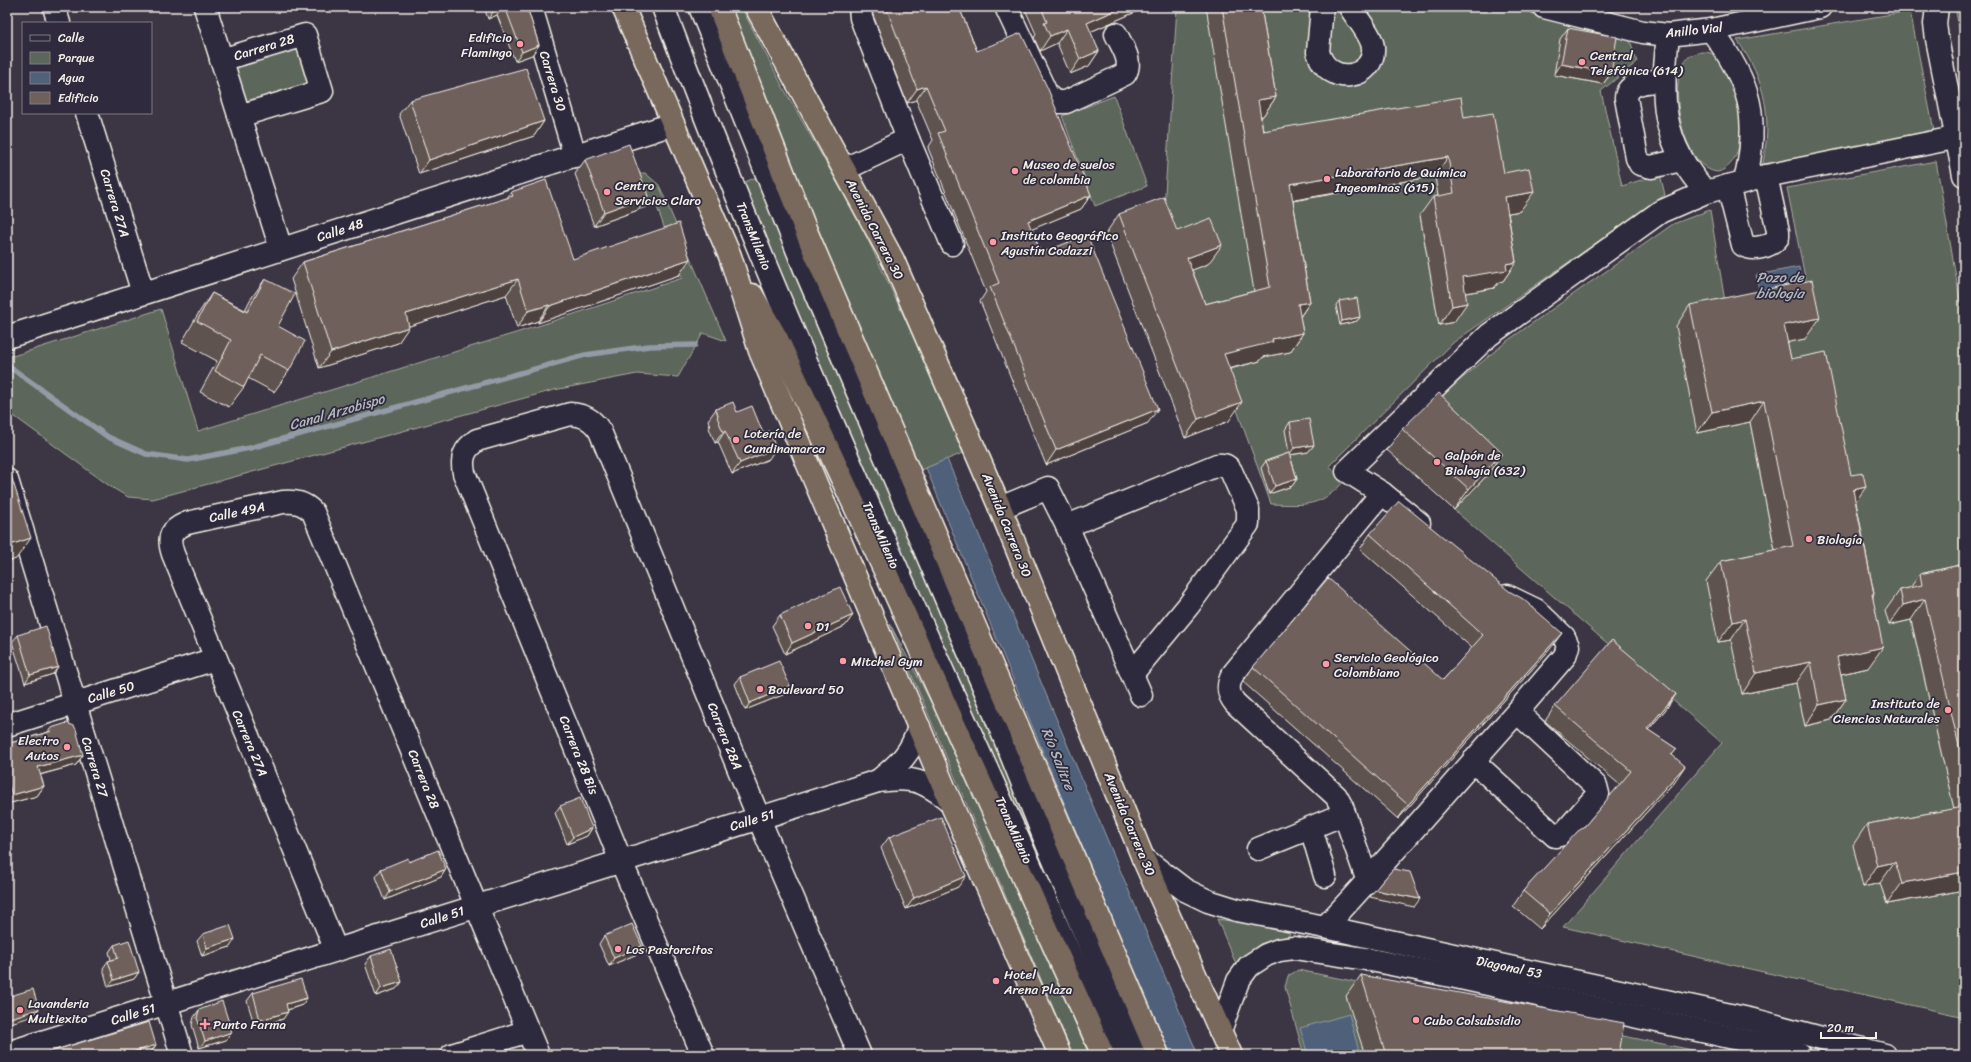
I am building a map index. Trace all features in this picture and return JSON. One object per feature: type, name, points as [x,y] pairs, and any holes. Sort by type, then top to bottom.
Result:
[{"type":"highway","points":[[623,7],[730,256],[760,351],[950,801],[1060,1055]]},
{"type":"highway","points":[[719,7],[806,232],[1158,1055]]},
{"type":"highway","name":"Avenida Carrera 30","points":[[756,7],[893,260],[1000,508],[1143,858],[1231,1055]]},
{"type":"highway","points":[[730,256],[777,339],[892,585],[1103,1055]]},
{"type":"street","points":[[54,7],[59,22]]},
{"type":"street","name":"Carrera 28","points":[[204,7],[281,249]]},
{"type":"street","name":"Carrera 30","points":[[531,7],[575,156]]},
{"type":"street","name":"TransMilenio","points":[[663,7],[697,97],[872,517],[1115,1055]]},
{"type":"street","name":"TransMilenio","points":[[700,7],[814,290],[988,697],[1047,844],[1136,1055]]},
{"type":"street","points":[[860,7],[861,18],[908,139],[952,244]]},
{"type":"street","points":[[1006,7],[1047,95],[1055,102],[1066,102],[1125,74],[1129,64],[1128,59],[1116,34]]},
{"type":"street","points":[[1322,7],[1318,52],[1320,59],[1327,69],[1342,76],[1353,74],[1363,68],[1372,54],[1371,41],[1350,7]]},
{"type":"street","name":"Anillo Vial","points":[[1544,7],[1644,32],[1668,35],[1712,30],[1820,7]]},
{"type":"street","points":[[1937,7],[1935,24],[1937,39],[1961,137],[1964,175]]},
{"type":"street","points":[[1712,30],[1738,70],[1749,102],[1752,140],[1736,184],[1740,240],[1747,248],[1770,244],[1778,237],[1766,176]]},
{"type":"street","name":"Carrera 28","points":[[221,60],[305,35],[322,91],[239,116]]},
{"type":"street","points":[[1668,35],[1663,80],[1664,106],[1668,127],[1681,160],[1706,192]]},
{"type":"street","points":[[1663,80],[1634,85],[1626,92],[1637,158],[1640,164],[1651,167],[1681,160]]},
{"type":"street","name":"Carrera 27A","points":[[87,114],[143,293]]},
{"type":"street","name":"Calle 48","points":[[7,337],[673,124]]},
{"type":"street","points":[[1436,537],[1382,493],[1347,471],[1489,335],[1643,223],[1681,201],[1706,192],[1766,176],[1961,137]]},
{"type":"street","points":[[845,169],[908,139]]},
{"type":"street","name":"Carrera 28A","points":[[464,454],[469,446],[477,440],[570,414],[588,418],[600,431],[759,818],[860,1055]]},
{"type":"street","name":"Carrera 28 Bis","points":[[464,454],[462,462],[464,473],[621,861],[703,1055]]},
{"type":"street","points":[[1066,526],[1217,465],[1223,464],[1228,466],[1234,477],[1248,510],[1248,524],[1189,605],[1132,674]]},
{"type":"street","name":"Carrera 27","points":[[7,480],[182,1055]]},
{"type":"street","points":[[1000,508],[1048,488],[1141,695]]},
{"type":"street","points":[[1368,882],[1344,814],[1336,796],[1235,703],[1230,697],[1228,689],[1229,681],[1233,674],[1382,493]]},
{"type":"street","name":"Calle 49A","points":[[171,535],[176,528],[187,523],[254,508],[296,501],[306,506]]},
{"type":"street","name":"Carrera 28","points":[[306,506],[313,512],[317,521],[538,1055]]},
{"type":"street","name":"Carrera 27A","points":[[171,535],[170,543],[173,554],[336,950]]},
{"type":"street","points":[[1325,927],[1368,882],[1565,656],[1568,646],[1564,637],[1536,610],[1517,602],[1489,581]]},
{"type":"street","name":"Calle 50","points":[[7,725],[215,659]]},
{"type":"street","points":[[1473,761],[1555,836],[1563,834],[1596,797],[1598,790],[1596,786],[1517,712]]},
{"type":"street","name":"Calle 51","points":[[878,781],[902,761],[909,752],[914,743],[919,727]]},
{"type":"street","name":"Calle 51","points":[[7,1054],[878,781],[904,778],[922,782],[950,801]]},
{"type":"street","points":[[1258,849],[1344,814]]},
{"type":"street","points":[[1310,828],[1325,876]]},
{"type":"street","name":"Diagonal 53","points":[[1143,858],[1185,890],[1208,901],[1237,910],[1325,927],[1758,1021],[1885,1055]]},
{"type":"street","name":"Diagonal 53","points":[[1220,1031],[1238,981],[1249,966],[1258,959],[1279,950],[1294,948],[1366,959],[1450,984],[1633,1023],[1716,1034],[1789,1050],[1800,1055]]},
{"type":"street","points":[[452,1055],[528,1031]]},
{"type":"green space","points":[[729,7],[741,7],[784,89],[859,221],[916,342],[963,453],[918,471],[839,293]]},
{"type":"green space","points":[[1177,7],[1206,7],[1258,207],[1466,170],[1438,194],[1441,212],[1420,216],[1439,325],[1492,216],[1520,211],[1490,191],[1480,132],[1250,150],[1245,119],[1263,116],[1245,7],[1515,7],[1534,14],[1629,37],[1637,62],[1601,91],[1622,186],[1660,174],[1665,195],[1454,342],[1329,466],[1346,479],[1329,495],[1312,503],[1294,505],[1271,504],[1164,209]]},
{"type":"green space","points":[[1955,7],[1964,7],[1964,55]]},
{"type":"green space","points":[[1910,11],[1935,136],[1762,167],[1767,132],[1767,116],[1764,100],[1761,85],[1755,70],[1737,40]]},
{"type":"green space","points":[[298,45],[312,87],[246,108],[231,63]]},
{"type":"green space","points":[[1701,52],[1708,52],[1713,55],[1724,66],[1737,98],[1740,117],[1741,135],[1737,152],[1730,164],[1718,172],[1706,168],[1696,157],[1687,142],[1678,106],[1680,73],[1685,61],[1688,57]]},
{"type":"green space","points":[[1114,96],[1147,186],[1095,206],[1062,116]]},
{"type":"green space","points":[[1936,161],[1964,323],[1964,585],[1905,595],[1958,826],[1880,883],[1887,904],[1964,890],[1964,1017],[1563,927],[1722,743],[1454,510],[1487,474],[1422,412],[1507,341],[1673,224],[1710,210],[1727,314],[1809,297],[1787,188]],"holes":[[[1797,301],[1776,380],[1868,668],[1823,678],[1831,720],[1805,726],[1796,683],[1742,694],[1784,629],[1718,642],[1778,567],[1750,422]]]},
{"type":"green space","points":[[645,173],[659,185],[726,341],[703,333],[678,377],[637,374],[554,390],[153,499],[128,497],[111,487],[7,411],[7,351],[13,356],[161,309],[198,431],[535,327],[682,278],[656,204],[638,210],[625,174]]},
{"type":"green space","points":[[761,175],[930,574],[1122,1055],[736,186]]},
{"type":"green space","points":[[890,624],[971,778],[1089,1055],[1073,1055]]},
{"type":"green space","points":[[1217,919],[1291,930],[1289,936],[1260,944],[1236,964]]},
{"type":"green space","points":[[1298,970],[1717,1055],[1304,1055],[1285,987],[1288,976]]},
{"type":"water","name":"Pozo de biologia","points":[[1799,267],[1804,295],[1762,304],[1756,275]]},
{"type":"water","name":"Río Salitre","points":[[947,459],[1198,1055],[1168,1055],[926,468]]},
{"type":"water","points":[[1349,1014],[1360,1055],[1308,1055],[1300,1028]]},
{"type":"building","points":[[505,7],[527,7],[539,45],[522,52]]},
{"type":"building","name":"Instituto Geográfico Agustín Codazzi","points":[[886,7],[959,7],[977,51],[1021,33],[1048,89],[1091,195],[1028,221],[1041,253],[1087,235],[1158,409],[1056,450],[990,287],[999,283],[938,133],[945,131],[926,86],[917,89]]},
{"type":"building","points":[[1041,7],[1123,7],[1087,23],[1099,51],[1080,59],[1067,29],[1050,36],[1044,23],[1047,22]]},
{"type":"building","points":[[1222,7],[1261,7],[1276,97],[1258,100],[1263,131],[1461,97],[1464,118],[1493,113],[1504,173],[1529,168],[1534,192],[1505,197],[1516,262],[1506,264],[1507,270],[1463,277],[1467,303],[1452,306],[1433,197],[1454,193],[1448,157],[1290,184],[1310,302],[1298,304],[1303,333],[1272,339],[1273,342],[1224,354],[1242,402],[1198,419],[1119,214],[1164,197],[1177,231],[1211,218],[1222,245],[1187,258],[1205,304],[1270,287]]},
{"type":"building","points":[[1568,28],[1617,37],[1611,73],[1561,64]]},
{"type":"building","points":[[526,68],[544,121],[429,160],[410,100]]},
{"type":"building","points":[[629,144],[648,196],[604,212],[585,160]]},
{"type":"building","points":[[546,180],[573,259],[679,223],[690,259],[550,306],[528,311],[518,279],[406,314],[409,327],[331,352],[303,262],[513,196],[511,192]]},
{"type":"building","points":[[265,279],[295,294],[278,326],[305,341],[289,371],[260,355],[244,387],[215,371],[231,340],[197,321],[212,293],[247,312]]},
{"type":"building","name":"Biología","points":[[1812,280],[1820,318],[1784,325],[1791,359],[1826,352],[1851,475],[1863,473],[1866,487],[1853,490],[1883,647],[1837,657],[1846,699],[1819,705],[1811,662],[1756,673],[1745,619],[1733,622],[1721,561],[1793,546],[1764,401],[1712,412],[1690,305]]},
{"type":"building","points":[[1357,298],[1360,317],[1342,321],[1339,301]]},
{"type":"building","points":[[1439,393],[1502,453],[1469,489],[1402,429]]},
{"type":"building","points":[[733,402],[737,412],[752,406],[763,433],[769,431],[776,448],[740,463],[725,431],[723,432],[717,417],[716,409]]},
{"type":"building","points":[[1309,419],[1314,445],[1294,448],[1290,422]]},
{"type":"building","points":[[1289,453],[1297,479],[1275,486],[1266,461]]},
{"type":"building","points":[[7,463],[31,538],[7,546]]},
{"type":"building","name":"Servicio Geológico Colombiano","points":[[1399,501],[1509,591],[1523,599],[1562,633],[1408,805],[1253,667],[1328,578],[1443,680],[1483,635],[1370,534]]},
{"type":"building","points":[[1964,564],[1964,768],[1925,599],[1903,605],[1900,590],[1922,585],[1920,574]]},
{"type":"building","name":"D1","points":[[840,587],[853,615],[792,643],[780,615]]},
{"type":"building","points":[[46,626],[58,667],[30,675],[18,635]]},
{"type":"building","points":[[1612,640],[1676,694],[1647,729],[1677,749],[1671,754],[1685,766],[1550,914],[1523,891],[1578,831],[1583,828],[1631,771],[1555,706]]},
{"type":"building","name":"Boulevard 50","points":[[779,661],[790,686],[750,703],[740,677]]},
{"type":"building","points":[[67,723],[74,726],[76,729],[83,755],[38,767],[44,786],[12,795],[7,779],[7,744],[52,731],[51,728]]},
{"type":"building","points":[[580,798],[592,828],[573,837],[560,806]]},
{"type":"building","points":[[1964,807],[1964,872],[1902,883],[1895,862],[1877,866],[1867,824]]},
{"type":"building","points":[[941,817],[966,876],[914,898],[889,837]]},
{"type":"building","points":[[438,850],[446,869],[390,892],[381,869],[408,858],[409,862]]},
{"type":"building","points":[[1393,869],[1410,872],[1420,899],[1375,890]]},
{"type":"building","points":[[632,924],[642,946],[614,958],[604,936]]},
{"type":"building","points":[[230,925],[235,939],[207,948],[203,934]]},
{"type":"building","points":[[129,940],[139,972],[114,980],[108,961],[118,958],[114,945]]},
{"type":"building","points":[[391,949],[402,982],[381,988],[371,956]]},
{"type":"building","points":[[1361,975],[1624,1023],[1619,1055],[1386,1055]]},
{"type":"building","points":[[301,979],[307,998],[286,1004],[288,1012],[260,1020],[253,993]]},
{"type":"building","points":[[33,989],[39,1009],[7,1019],[7,997]]},
{"type":"building","points":[[222,1001],[232,1032],[205,1041],[197,1018],[199,1010]]},
{"type":"building","points":[[149,1022],[156,1045],[123,1055],[39,1055]]},
{"type":"waterway","name":"Canal Arzobispo","points":[[7,365],[108,437],[146,454],[188,460],[250,448],[585,355],[649,346],[695,345]]},
{"type":"place","name":"Edificio Flamingo","points":[[520,44]]},
{"type":"place","name":"Central Telefónica (614)","points":[[1582,62]]},
{"type":"place","name":"Museo de suelos de colombia","points":[[1015,171]]},
{"type":"place","name":"Laboratorio de Química Ingeominas (615)","points":[[1327,179]]},
{"type":"place","name":"Centro Servicios Claro","points":[[607,192]]},
{"type":"place","name":"Instituto Geográfico Agustín Codazzi","points":[[993,242]]},
{"type":"place","name":"Lotería de Cundinamarca","points":[[736,440]]},
{"type":"place","name":"Galpón de Biología (632)","points":[[1437,462]]},
{"type":"place","name":"Biología","points":[[1809,539]]},
{"type":"place","name":"D1","points":[[808,626]]},
{"type":"place","name":"Mitchel Gym","points":[[843,661]]},
{"type":"place","name":"Servicio Geológico Colombiano","points":[[1326,664]]},
{"type":"place","name":"Boulevard 50","points":[[760,689]]},
{"type":"place","name":"Instituto de Ciencias Naturales","points":[[1948,710]]},
{"type":"place","name":"Electro Autos","points":[[67,747]]},
{"type":"place","name":"Los Pastorcitos","points":[[618,949]]},
{"type":"place","name":"Hotel Arena Plaza","points":[[996,981]]},
{"type":"place","name":"Lavanderia Multiexito","points":[[20,1010]]},
{"type":"place","name":"Cubo Colsubsidio","points":[[1416,1020]]},
{"type":"place","name":"Punto Farma","points":[[205,1024]]}]
